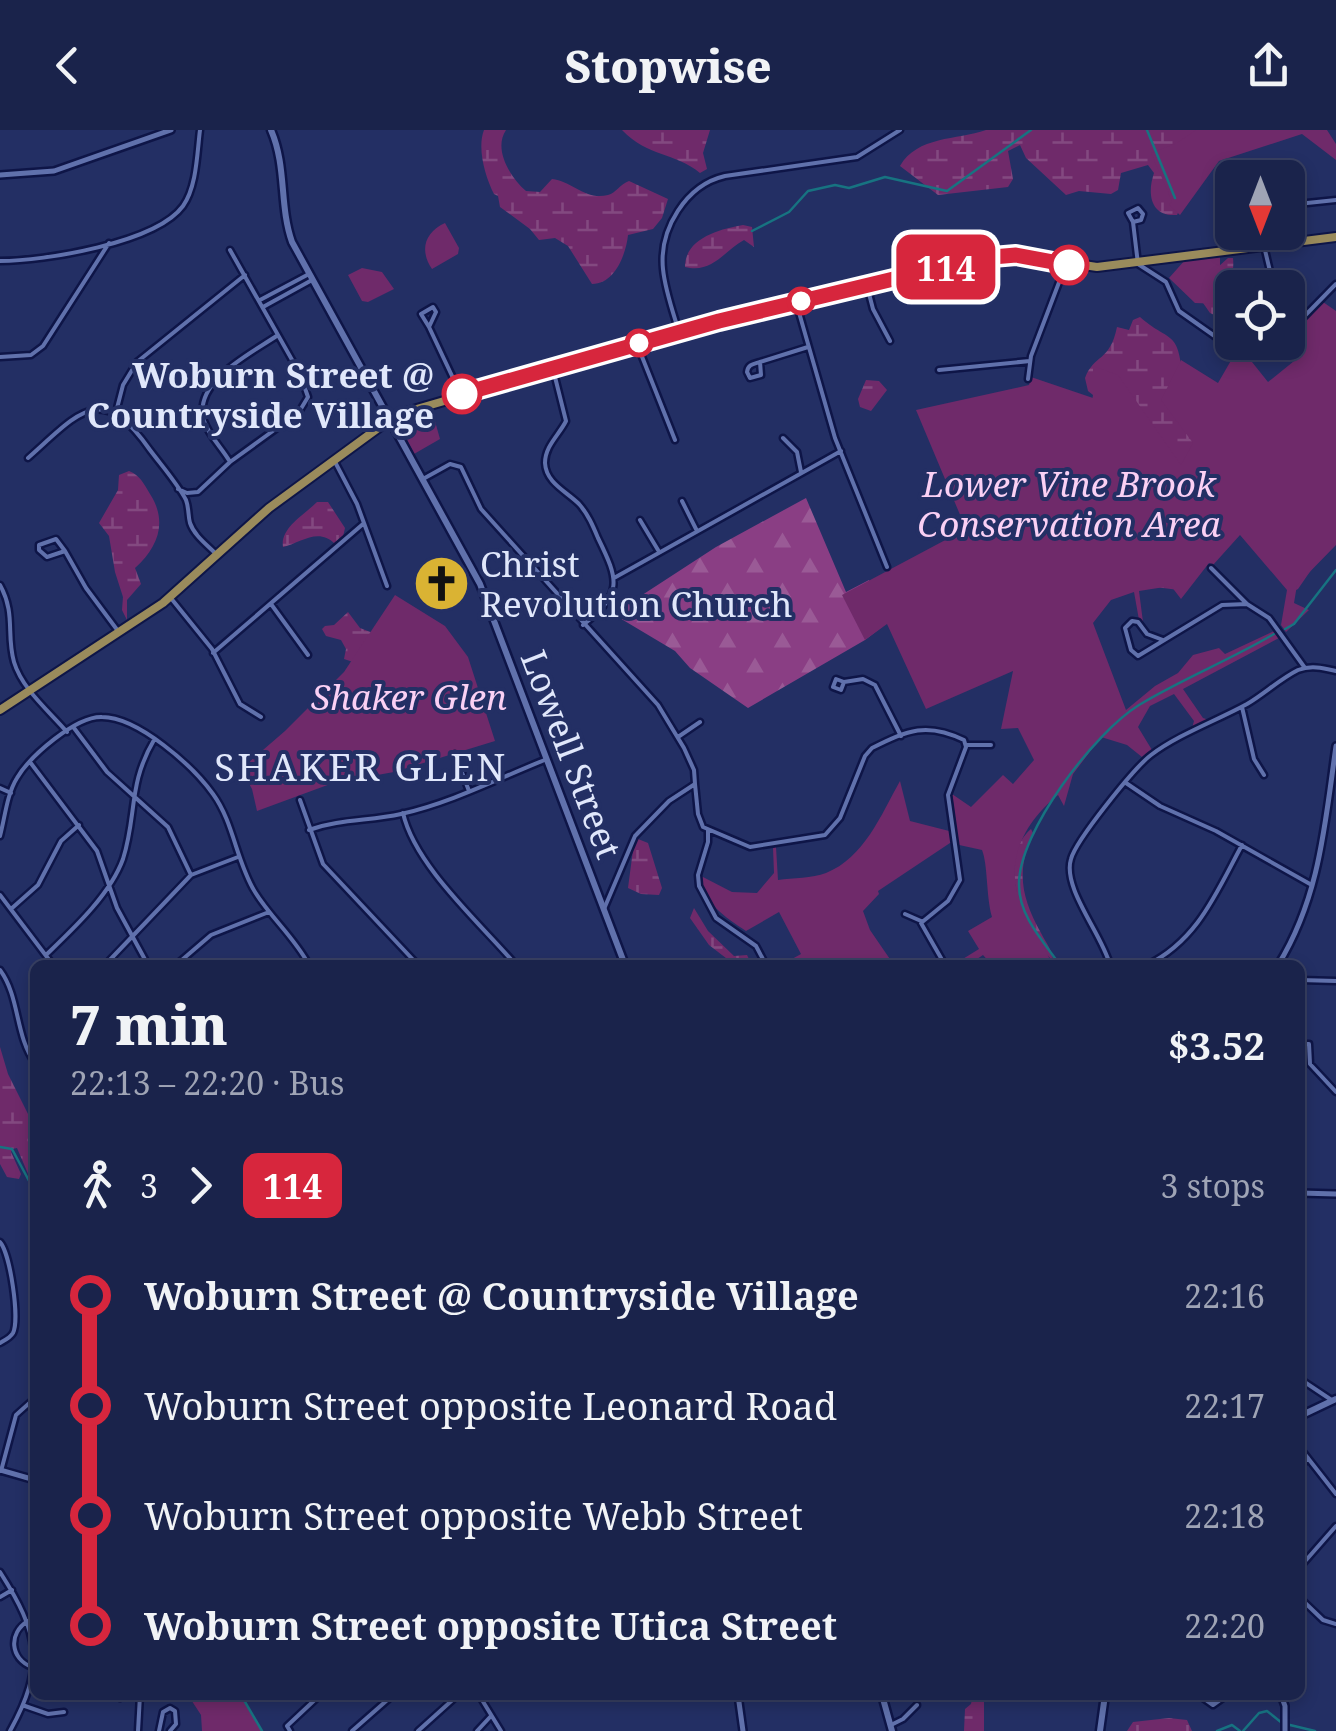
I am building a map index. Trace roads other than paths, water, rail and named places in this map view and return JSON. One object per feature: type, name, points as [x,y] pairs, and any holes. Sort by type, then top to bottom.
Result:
[{"type":"main road","name":"Lowell Street","points":[[271,130],[283,170],[287,226],[310,277],[480,584],[623,960]]},
{"type":"main road","points":[[1305,241],[1336,237]]},
{"type":"main road","points":[[0,710],[120,633],[170,596],[269,508],[403,412],[679,332],[994,256],[1016,255],[1096,267],[1235,250]]},
{"type":"main road","points":[[1305,1414],[1334,1400]]},
{"type":"main road","points":[[884,1700],[892,1728]]},
{"type":"main road","points":[[1100,1731],[1104,1700]]},
{"type":"street","points":[[0,175],[54,171],[171,130]]},
{"type":"street","points":[[0,261],[58,257],[152,229],[174,216],[192,186],[200,130]]},
{"type":"street","points":[[679,332],[663,260],[671,228],[689,194],[706,182],[725,176],[857,157],[896,131]]},
{"type":"street","points":[[1305,203],[1336,200]]},
{"type":"street","points":[[1133,222],[1137,262],[1166,282],[1179,311],[1215,335]]},
{"type":"street","points":[[0,357],[31,355],[42,346],[110,243]]},
{"type":"street","points":[[217,555],[189,522],[189,510],[198,492],[306,403],[308,397],[306,385],[230,250]]},
{"type":"street","points":[[1028,379],[1030,362],[1066,264]]},
{"type":"street","points":[[116,412],[123,385],[137,362],[245,275]]},
{"type":"street","points":[[262,304],[310,277]]},
{"type":"street","points":[[1305,316],[1336,284]]},
{"type":"street","points":[[867,286],[873,309],[890,341]]},
{"type":"street","points":[[796,302],[841,451],[887,567]]},
{"type":"street","points":[[429,328],[460,395]]},
{"type":"street","points":[[230,462],[205,423],[206,393],[217,379],[278,334]]},
{"type":"street","points":[[637,344],[675,440]]},
{"type":"street","points":[[760,362],[808,347]]},
{"type":"street","points":[[938,370],[1030,362]]},
{"type":"street","points":[[553,368],[566,421],[548,448],[545,467],[553,483],[587,515],[616,585],[607,604],[582,625]]},
{"type":"street","points":[[28,458],[86,412],[116,412],[130,422],[189,510]]},
{"type":"street","points":[[783,438],[796,452],[801,474]]},
{"type":"street","points":[[614,578],[841,451]]},
{"type":"street","points":[[334,460],[350,487],[387,586]]},
{"type":"street","points":[[423,479],[449,464],[460,466],[481,510],[582,625],[651,696],[678,736],[694,770],[698,814],[708,830],[699,886],[716,918],[756,946],[763,960]]},
{"type":"street","points":[[178,489],[187,494],[198,492]]},
{"type":"street","points":[[682,501],[697,531]]},
{"type":"street","points":[[640,520],[659,552]]},
{"type":"street","points":[[214,653],[363,524]]},
{"type":"street","points":[[65,551],[48,557],[38,544],[56,540],[65,551],[86,588],[120,633]]},
{"type":"street","points":[[1211,568],[1247,604],[1269,618],[1306,668]]},
{"type":"street","points":[[1162,640],[1147,634],[1138,622],[1132,621],[1125,628],[1136,655],[1146,653],[1222,604],[1228,594],[1227,582]]},
{"type":"street","points":[[0,585],[10,605],[13,659],[30,688],[67,732]]},
{"type":"street","points":[[170,596],[214,653],[240,704],[261,717]]},
{"type":"street","points":[[270,604],[308,655]]},
{"type":"street","points":[[1222,604],[1247,604]]},
{"type":"street","points":[[1109,960],[1105,945],[1073,887],[1069,867],[1075,848],[1126,782],[1156,752],[1306,668],[1336,671]]},
{"type":"street","points":[[844,682],[863,679],[873,683],[901,736]]},
{"type":"street","points":[[1242,706],[1254,759],[1264,775]]},
{"type":"street","points":[[0,836],[17,778],[30,762],[67,732],[93,718],[107,717],[154,740],[189,766],[212,792],[250,883],[305,960]]},
{"type":"street","points":[[678,736],[700,722]]},
{"type":"street","points":[[74,728],[102,766],[171,831],[191,875]]},
{"type":"street","points":[[708,830],[750,847],[825,835],[840,818],[869,750],[933,728],[966,745]]},
{"type":"street","points":[[46,955],[86,914],[123,858],[132,795],[141,763],[154,740]]},
{"type":"street","points":[[966,745],[991,745]]},
{"type":"street","points":[[921,921],[948,901],[960,880],[948,794],[966,745]]},
{"type":"street","points":[[1280,960],[1314,886],[1336,746]]},
{"type":"street","points":[[455,754],[469,791]]},
{"type":"street","points":[[309,830],[338,821],[404,813],[547,759]]},
{"type":"street","points":[[30,762],[99,856],[108,884],[145,960]]},
{"type":"street","points":[[1126,782],[1161,806],[1314,886]]},
{"type":"street","points":[[604,909],[620,863],[635,836],[669,800],[695,784]]},
{"type":"street","points":[[0,788],[11,793]]},
{"type":"street","points":[[300,800],[324,864],[413,960]]},
{"type":"street","points":[[404,813],[410,838],[422,859],[512,960]]},
{"type":"street","points":[[11,908],[38,885],[59,843],[79,825]]},
{"type":"street","points":[[1155,960],[1198,926],[1242,846]]},
{"type":"street","points":[[110,960],[191,875],[240,857]]},
{"type":"street","points":[[0,895],[50,960]]},
{"type":"street","points":[[182,960],[211,935],[269,912]]},
{"type":"street","points":[[905,914],[921,921]]},
{"type":"street","points":[[921,921],[942,960]]},
{"type":"street","points":[[0,970],[30,1053]]},
{"type":"street","points":[[1305,980],[1336,980]]},
{"type":"street","points":[[1305,1044],[1309,1044],[1309,1060],[1336,1092]]},
{"type":"street","points":[[1305,1193],[1336,1194]]},
{"type":"street","points":[[0,1242],[9,1258],[15,1325],[11,1336],[0,1343]]},
{"type":"street","points":[[1305,1382],[1334,1400]]},
{"type":"street","points":[[30,1402],[17,1413],[1,1470],[30,1479]]},
{"type":"street","points":[[1305,1454],[1336,1494]]},
{"type":"street","points":[[1305,1462],[1308,1458]]},
{"type":"street","points":[[1305,1561],[1336,1526]]},
{"type":"street","points":[[0,1572],[28,1621],[30,1640]]},
{"type":"street","points":[[0,1597],[12,1590]]},
{"type":"street","points":[[1305,1603],[1323,1620],[1336,1624]]},
{"type":"street","points":[[28,1621],[16,1632],[14,1649],[22,1663],[30,1667]]},
{"type":"street","points":[[10,1731],[24,1706],[30,1681]]},
{"type":"street","points":[[138,1731],[140,1700]]},
{"type":"street","points":[[288,1728],[315,1700]]},
{"type":"street","points":[[352,1731],[387,1700]]},
{"type":"street","points":[[418,1731],[452,1700]]},
{"type":"street","points":[[482,1700],[501,1731]]},
{"type":"street","points":[[739,1700],[744,1731]]},
{"type":"street","points":[[1283,1700],[1285,1731]]},
{"type":"street","points":[[892,1728],[917,1705]]},
{"type":"street","points":[[24,1706],[48,1714],[64,1712]]},
{"type":"street","points":[[159,1731],[163,1712],[170,1708],[175,1711],[176,1726],[170,1731]]},
{"type":"street","points":[[477,1731],[491,1716]]},
{"type":"waterway","points":[[752,231],[789,212],[808,191],[835,185],[849,188],[885,177],[947,191],[1031,130]]},
{"type":"waterway","points":[[1147,130],[1175,198]]},
{"type":"waterway","points":[[1285,629],[1294,624],[1336,570]]},
{"type":"waterway","points":[[1056,960],[1027,918],[1019,885],[1031,838],[1062,785],[1102,737],[1139,705],[1274,634]]},
{"type":"waterway","points":[[0,1147],[12,1149],[30,1183]]},
{"type":"waterway","points":[[244,1700],[262,1731]]},
{"type":"waterway","points":[[1243,1731],[1259,1713],[1267,1711],[1282,1723]]},
{"type":"waterway","points":[[1217,1731],[1232,1725],[1240,1731]]},
{"type":"waterway","points":[[1290,1725],[1315,1731]]},
{"type":"place","name":"Woburn Street @ Countryside Village","points":[[462,394]]},
{"type":"place","name":"Christ Revolution Church","points":[[441,583]]},
{"type":"district","name":"SHAKER GLEN","points":[[361,766]]},
{"type":"park label","name":"Lower Vine Brook Conservation Area","points":[[1069,503]]},
{"type":"park label","name":"Shaker Glen","points":[[409,696]]}]
